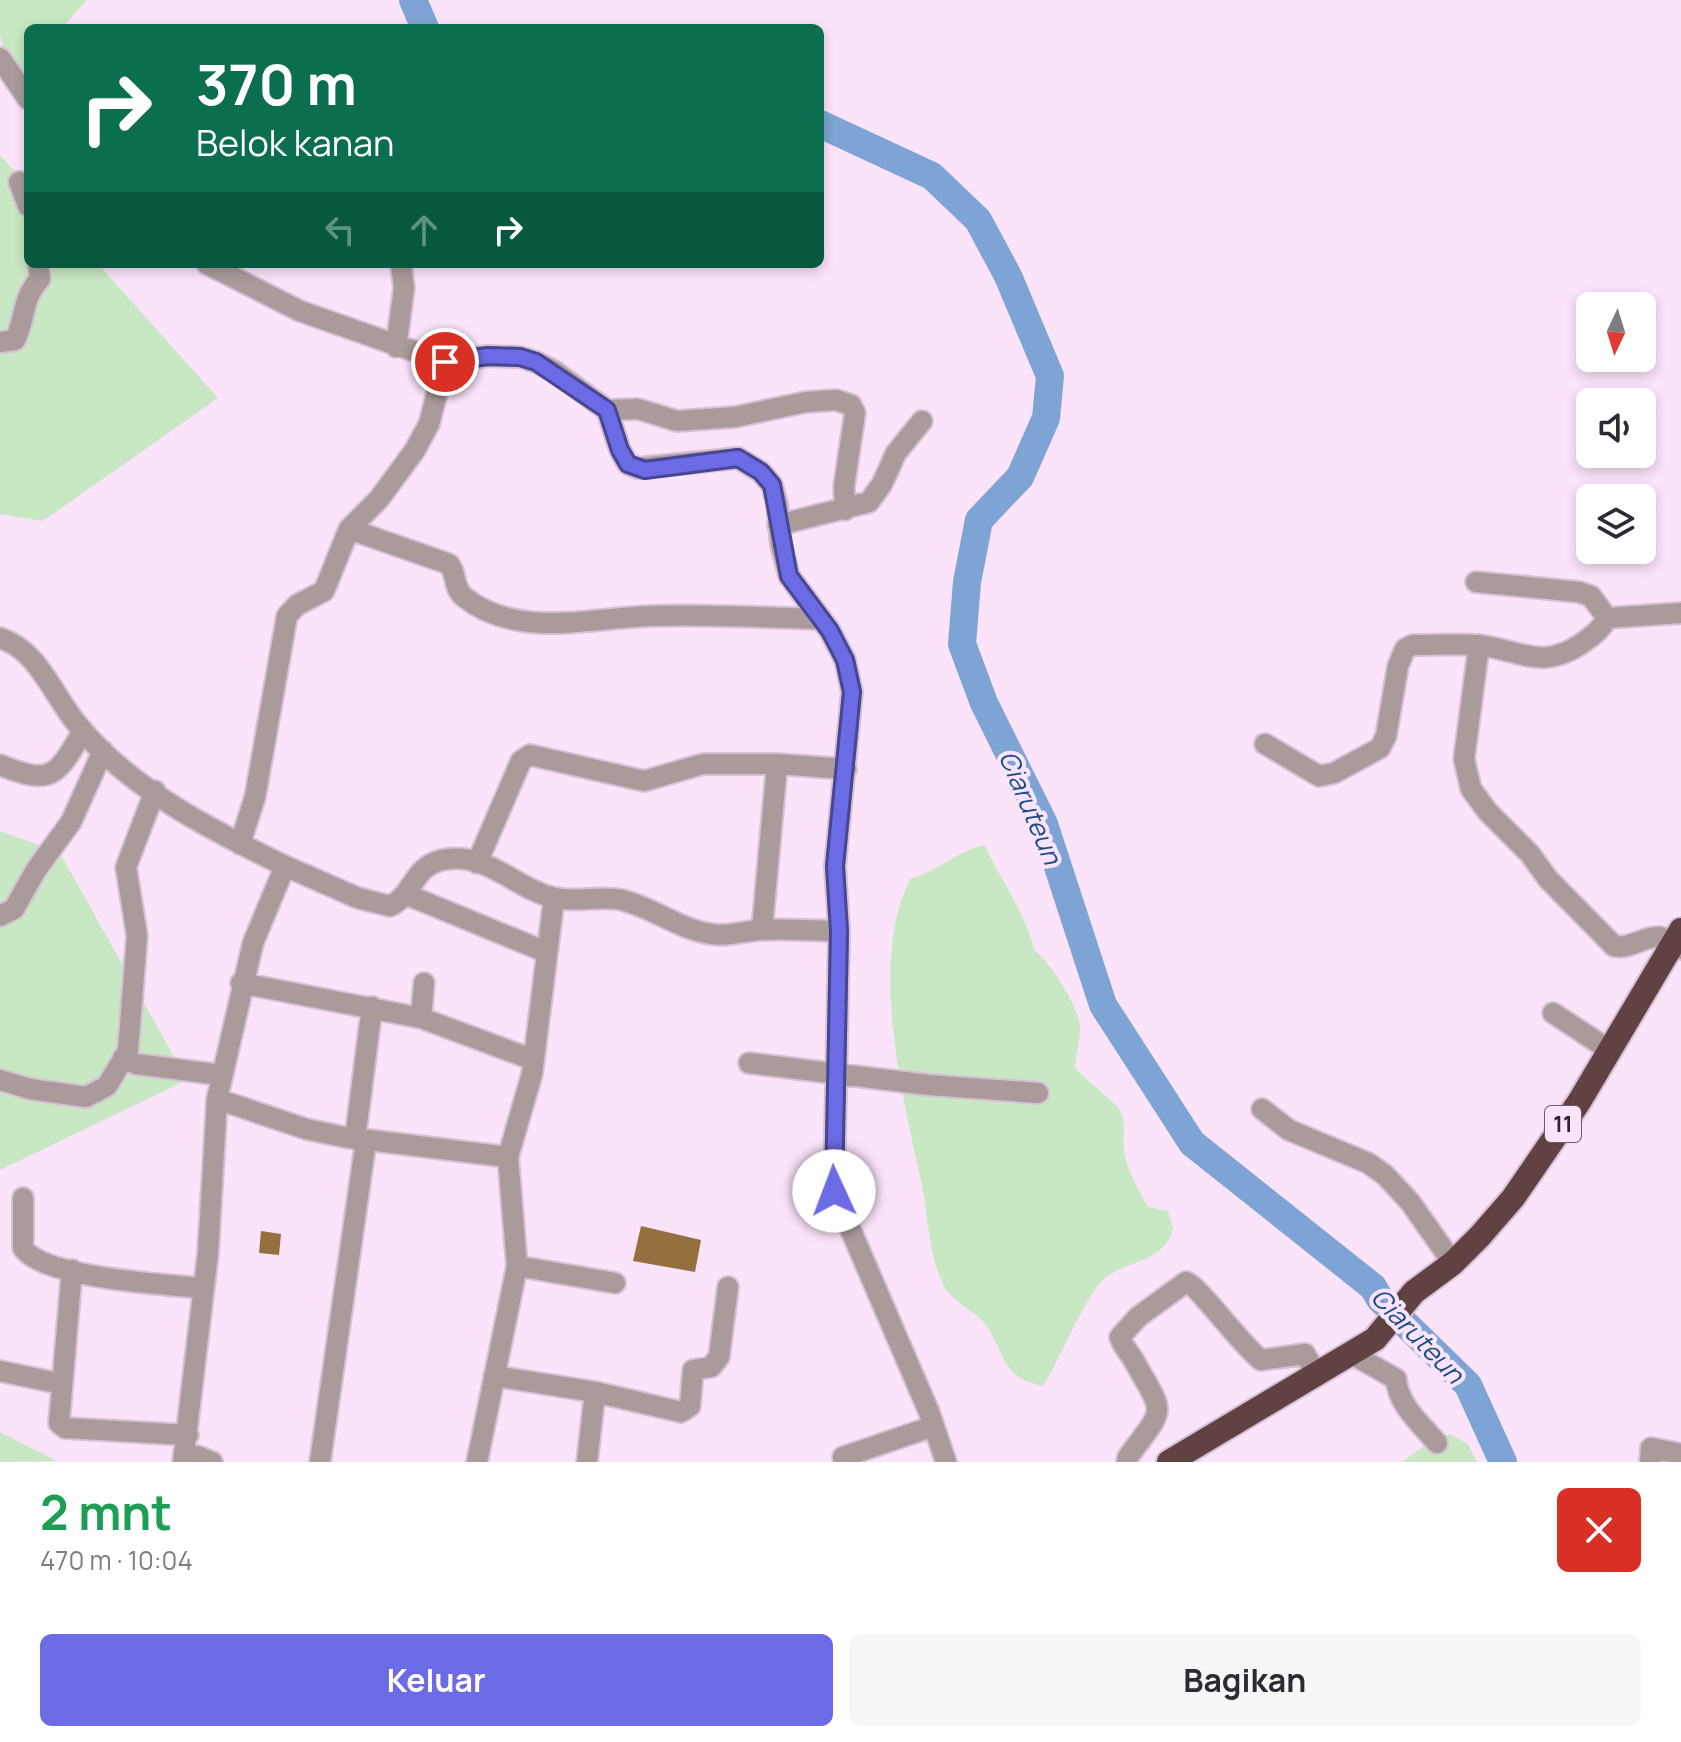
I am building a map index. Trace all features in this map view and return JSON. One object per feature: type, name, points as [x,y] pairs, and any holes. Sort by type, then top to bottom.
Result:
[{"type":"highway","name":"11","points":[[1169,1462],[1375,1339],[1414,1292],[1453,1263],[1513,1198],[1579,1102],[1678,941]]},
{"type":"street","points":[[0,58],[24,93]]},
{"type":"street","points":[[24,183],[19,182],[18,186],[24,198]]},
{"type":"street","points":[[0,342],[15,340],[21,328],[27,292],[40,279],[39,268]]},
{"type":"street","points":[[215,268],[300,311],[445,362],[488,356],[520,357],[554,371],[607,410],[620,450],[628,464],[638,468],[727,458],[750,464],[772,485],[789,576],[845,660],[852,692],[835,866],[839,931],[834,1191],[934,1426],[946,1462]]},
{"type":"street","points":[[396,347],[404,288],[402,268]]},
{"type":"street","points":[[240,844],[255,797],[287,616],[297,605],[324,591],[349,529],[379,499],[415,450],[429,424],[445,362]]},
{"type":"street","points":[[607,410],[638,409],[677,421],[735,417],[806,402],[836,400],[851,405],[855,413],[844,486],[845,510]]},
{"type":"street","points":[[778,525],[869,502],[901,446],[922,421]]},
{"type":"street","points":[[349,529],[449,564],[461,595],[481,607],[546,623],[578,624],[653,616],[820,619]]},
{"type":"street","points":[[1476,582],[1579,592],[1591,596],[1607,618]]},
{"type":"street","points":[[1607,618],[1681,613]]},
{"type":"street","points":[[1265,744],[1319,776],[1334,773],[1380,748],[1386,736],[1398,666],[1405,649],[1413,645],[1479,645],[1504,653],[1549,658],[1564,656],[1602,628],[1607,618]]},
{"type":"street","points":[[0,638],[22,649],[83,731],[103,751],[155,791],[240,844],[383,906],[397,903],[421,870],[436,861],[460,858],[554,898],[620,900],[662,914],[684,928],[715,935],[762,930],[839,931]]},
{"type":"street","points":[[1479,645],[1464,759],[1471,789],[1488,812],[1530,854],[1548,879],[1614,946],[1622,948],[1656,937],[1678,941]]},
{"type":"street","points":[[0,765],[34,776],[52,775],[62,768],[83,731]]},
{"type":"street","points":[[0,916],[14,909],[36,870],[71,822],[103,751]]},
{"type":"street","points":[[477,863],[521,761],[530,755],[644,781],[703,764],[777,764],[846,769]]},
{"type":"street","points":[[762,930],[777,764]]},
{"type":"street","points":[[0,1080],[30,1089],[86,1097],[107,1086],[123,1058],[131,1043],[137,936],[126,867],[155,791]]},
{"type":"street","points":[[212,1462],[197,1456],[184,1460],[215,1178],[217,1099],[241,983],[253,943],[285,866]]},
{"type":"street","points":[[405,894],[546,952]]},
{"type":"street","points":[[477,1462],[517,1266],[508,1157],[534,1060],[554,898]]},
{"type":"street","points":[[241,983],[421,1018],[534,1060]]},
{"type":"street","points":[[421,1018],[424,983]]},
{"type":"street","points":[[320,1462],[361,1139],[372,1007]]},
{"type":"street","points":[[1553,1013],[1609,1050]]},
{"type":"street","points":[[123,1058],[136,1064],[222,1075]]},
{"type":"street","points":[[749,1063],[835,1075],[1038,1093]]},
{"type":"street","points":[[217,1099],[306,1129],[508,1157]]},
{"type":"street","points":[[1262,1109],[1289,1130],[1368,1163],[1385,1175],[1410,1202],[1453,1263]]},
{"type":"street","points":[[23,1198],[21,1235],[27,1255],[72,1270],[204,1288]]},
{"type":"street","points":[[517,1266],[615,1283]]},
{"type":"street","points":[[72,1270],[58,1417],[65,1428],[188,1435]]},
{"type":"street","points":[[1127,1462],[1133,1449],[1149,1433],[1158,1410],[1155,1397],[1120,1337],[1145,1311],[1186,1282],[1196,1287],[1229,1331],[1261,1360],[1305,1354],[1317,1376]]},
{"type":"street","points":[[494,1376],[595,1392],[681,1412],[690,1406],[693,1370],[711,1367],[719,1357],[728,1287]]},
{"type":"street","points":[[1352,1354],[1396,1379],[1397,1391],[1411,1414],[1437,1443]]},
{"type":"street","points":[[0,1371],[62,1384]]},
{"type":"street","points":[[587,1462],[595,1392]]},
{"type":"street","points":[[843,1457],[934,1426]]},
{"type":"street","points":[[1650,1462],[1651,1448],[1681,1454]]},
{"type":"green space","points":[[0,0],[87,0],[66,24],[24,24],[24,70],[12,84],[0,35]]},
{"type":"green space","points":[[0,155],[24,182],[24,268],[102,268],[218,398],[43,521],[0,514]]},
{"type":"green space","points":[[0,831],[60,853],[187,1080],[0,1170]]},
{"type":"green space","points":[[985,845],[1025,923],[1034,950],[1055,974],[1075,1010],[1080,1029],[1075,1067],[1120,1111],[1124,1125],[1125,1156],[1133,1179],[1148,1207],[1168,1211],[1173,1229],[1162,1248],[1153,1255],[1114,1272],[1098,1286],[1043,1386],[1020,1378],[1013,1372],[984,1322],[948,1293],[938,1273],[898,1069],[893,1028],[890,988],[892,949],[898,912],[910,879]]},
{"type":"green space","points":[[0,1432],[57,1461],[0,1462]]},
{"type":"green space","points":[[1450,1434],[1468,1444],[1477,1462],[1402,1462],[1431,1441]]},
{"type":"building","points":[[641,1226],[701,1240],[695,1272],[633,1261]]},
{"type":"building","points":[[261,1231],[281,1234],[279,1255],[259,1253]]},
{"type":"waterway","name":"Ciaruteun","points":[[413,0],[423,24]]},
{"type":"waterway","name":"Ciaruteun","points":[[824,126],[932,176],[978,220],[1008,276],[1050,376],[1046,418],[1020,477],[979,520],[967,582],[962,644],[984,703],[1044,824],[1103,1005],[1192,1143],[1373,1287],[1380,1299],[1468,1385],[1503,1462]]},
{"type":"route","points":[[445,362],[488,356],[520,357],[536,362],[554,371],[607,410],[628,464],[645,470],[738,458],[761,472],[772,485],[789,576],[830,631],[845,660],[852,692],[835,866],[839,931],[832,1159],[834,1191]]}]
